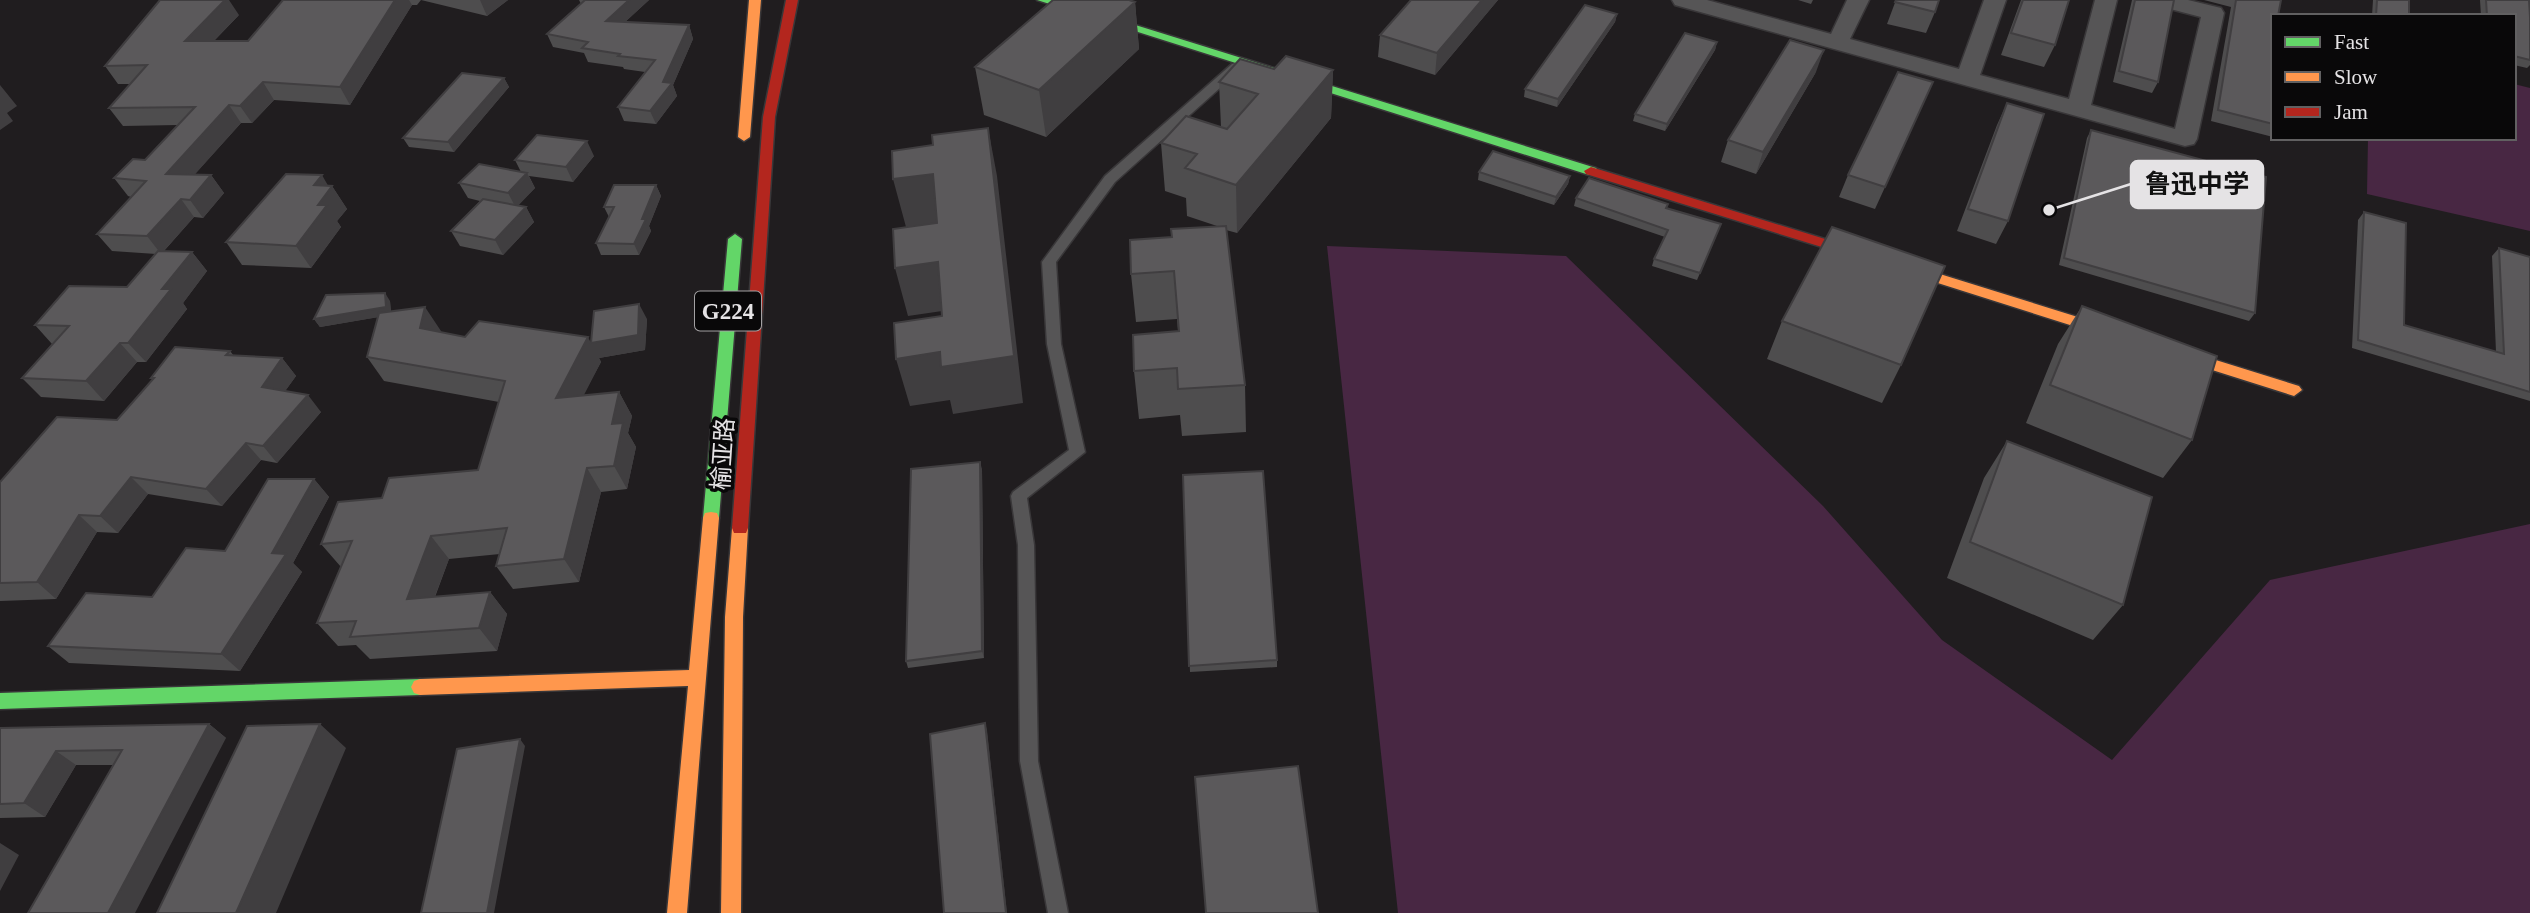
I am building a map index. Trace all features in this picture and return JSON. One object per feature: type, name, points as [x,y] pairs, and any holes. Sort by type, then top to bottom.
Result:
[{"type":"main road","points":[[742,152],[755,0]]},
{"type":"main road","name":"榆亚路","points":[[731,913],[734,617],[769,117],[792,0]]},
{"type":"main road","points":[[1043,0],[2294,390]]},
{"type":"main road","name":"榆亚路","points":[[677,913],[736,221]]},
{"type":"main road","points":[[0,701],[696,678]]},
{"type":"street","points":[[1683,0],[1758,10],[1838,42],[2185,139],[2213,13],[2163,0]]},
{"type":"street","points":[[1838,42],[1858,0]]},
{"type":"street","points":[[1968,78],[1995,0]]},
{"type":"street","points":[[2078,110],[2106,0]]},
{"type":"lane","points":[[1058,913],[1029,761],[1026,545],[1019,496],[1077,452],[1054,344],[1049,262],[1110,179],[1242,61]]},
{"type":"shaded area","points":[[2516,84],[2530,88],[2530,231],[2367,194],[2368,140],[2516,140]]},
{"type":"shaded area","points":[[1327,246],[1566,256],[1823,506],[1942,640],[2112,760],[2270,580],[2530,524],[2530,913],[1398,913]]},
{"type":"building","points":[[160,0],[225,0],[185,41],[248,41],[283,0],[395,0],[340,87],[263,82],[240,106],[229,105],[166,174],[211,175],[190,200],[181,199],[147,236],[97,234],[146,181],[114,178],[133,159],[145,160],[195,107],[109,108],[147,65],[105,66]]},
{"type":"building","points":[[585,0],[629,0],[606,21],[689,25],[663,82],[672,83],[650,111],[618,107],[655,60],[582,48],[588,42],[547,34]]},
{"type":"building","points":[[1053,0],[1135,2],[1039,90],[975,67]]},
{"type":"building","points":[[1411,0],[1482,0],[1437,53],[1380,35]]},
{"type":"building","points":[[1939,0],[1935,12],[1895,2]]},
{"type":"building","points":[[2023,0],[2069,0],[2055,45],[2011,33]]},
{"type":"building","points":[[2135,0],[2174,0],[2158,82],[2119,71]]},
{"type":"building","points":[[2236,0],[2281,0],[2278,14],[2271,14],[2271,123],[2218,110]]},
{"type":"building","points":[[2377,0],[2409,0],[2409,14],[2376,14]]},
{"type":"building","points":[[2486,0],[2529,0],[2530,60],[2516,56],[2516,14],[2487,14]]},
{"type":"building","points":[[1585,5],[1617,14],[1558,99],[1525,89]]},
{"type":"building","points":[[1685,33],[1717,42],[1667,124],[1635,114]]},
{"type":"building","points":[[1790,40],[1824,50],[1763,152],[1728,140]]},
{"type":"building","points":[[1286,56],[1333,70],[1236,185],[1185,168],[1197,154],[1161,143],[1186,116],[1227,129],[1258,94],[1219,82],[1240,59],[1274,69]]},
{"type":"building","points":[[1898,72],[1933,82],[1885,187],[1848,175]]},
{"type":"building","points":[[462,73],[504,78],[448,142],[403,138]]},
{"type":"building","points":[[2007,103],[2044,114],[2008,221],[1968,209]]},
{"type":"building","points":[[988,128],[1014,356],[941,367],[940,352],[896,359],[894,323],[942,316],[938,262],[895,268],[893,229],[937,223],[933,174],[893,179],[892,151],[933,145],[932,135]]},
{"type":"building","points":[[2091,130],[2266,177],[2255,313],[2064,258]]},
{"type":"building","points":[[537,135],[587,141],[566,167],[515,160]]},
{"type":"building","points":[[1493,151],[1570,176],[1556,197],[1479,172]]},
{"type":"building","points":[[479,164],[527,173],[508,193],[459,183]]},
{"type":"building","points":[[286,174],[322,175],[314,185],[332,186],[318,205],[327,205],[296,246],[226,242]]},
{"type":"building","points":[[1589,178],[1668,204],[1666,208],[1721,224],[1700,273],[1654,259],[1668,230],[1576,198]]},
{"type":"building","points":[[614,185],[656,185],[642,219],[646,219],[634,244],[596,243],[614,207],[604,207]]},
{"type":"building","points":[[483,199],[526,207],[495,240],[451,231]]},
{"type":"building","points":[[2364,212],[2406,223],[2404,325],[2504,354],[2499,248],[2530,257],[2530,392],[2358,340]]},
{"type":"building","points":[[1226,226],[1245,385],[1178,389],[1177,368],[1134,371],[1133,335],[1179,331],[1174,271],[1131,274],[1130,240],[1172,237],[1171,229]]},
{"type":"building","points":[[1832,227],[1945,266],[1901,365],[1782,321]]},
{"type":"building","points":[[158,251],[192,252],[162,289],[171,289],[128,343],[120,343],[86,381],[22,378],[69,326],[35,325],[69,286],[127,287]]},
{"type":"building","points":[[385,293],[386,307],[314,319],[326,295]]},
{"type":"building","points":[[639,304],[638,335],[591,343],[594,311]]},
{"type":"building","points":[[2082,306],[2217,356],[2192,440],[2050,385]]},
{"type":"building","points":[[425,307],[420,328],[465,337],[479,321],[588,337],[556,398],[619,392],[612,424],[623,423],[614,466],[587,468],[564,559],[496,566],[507,528],[431,536],[407,599],[490,592],[479,628],[350,637],[356,621],[317,623],[352,541],[321,544],[338,502],[382,498],[389,478],[478,470],[505,381],[367,357],[379,313]]},
{"type":"building","points":[[175,347],[230,351],[226,355],[282,358],[262,387],[308,395],[263,446],[246,443],[206,489],[131,477],[100,516],[79,515],[37,582],[0,583],[0,482],[57,417],[117,420],[154,378],[151,378]]},
{"type":"building","points":[[2007,441],[2152,497],[2123,605],[1970,542]]},
{"type":"building","points":[[980,462],[982,651],[906,661],[911,469]]},
{"type":"building","points":[[1263,471],[1277,660],[1189,666],[1183,475]]},
{"type":"building","points":[[268,479],[314,479],[272,553],[286,554],[221,654],[48,646],[86,593],[152,597],[186,548],[225,551]]},
{"type":"building","points":[[985,723],[1006,913],[944,913],[930,734]]},
{"type":"building","points":[[209,724],[108,913],[28,913],[122,750],[56,751],[24,803],[0,804],[0,728]]},
{"type":"building","points":[[320,724],[236,913],[157,913],[247,726]]},
{"type":"building","points":[[520,739],[487,913],[421,913],[457,749]]},
{"type":"building","points":[[1298,766],[1318,913],[1206,913],[1195,777]]},
{"type":"traffic: fast","points":[[1043,0],[1591,171]]},
{"type":"traffic: fast","points":[[711,518],[735,239]]},
{"type":"traffic: fast","points":[[0,701],[420,687]]},
{"type":"traffic: slow","points":[[744,137],[755,0]]},
{"type":"traffic: slow","points":[[1927,275],[2294,390]]},
{"type":"traffic: slow","points":[[677,913],[711,518]]},
{"type":"traffic: slow","points":[[731,913],[734,617],[740,528]]},
{"type":"traffic: slow","points":[[420,687],[696,678]]},
{"type":"traffic: jam","points":[[740,528],[769,117],[792,0]]},
{"type":"traffic: jam","points":[[1591,171],[1927,275]]},
{"type":"place","name":"鲁迅中学","points":[[2049,210]]}]
